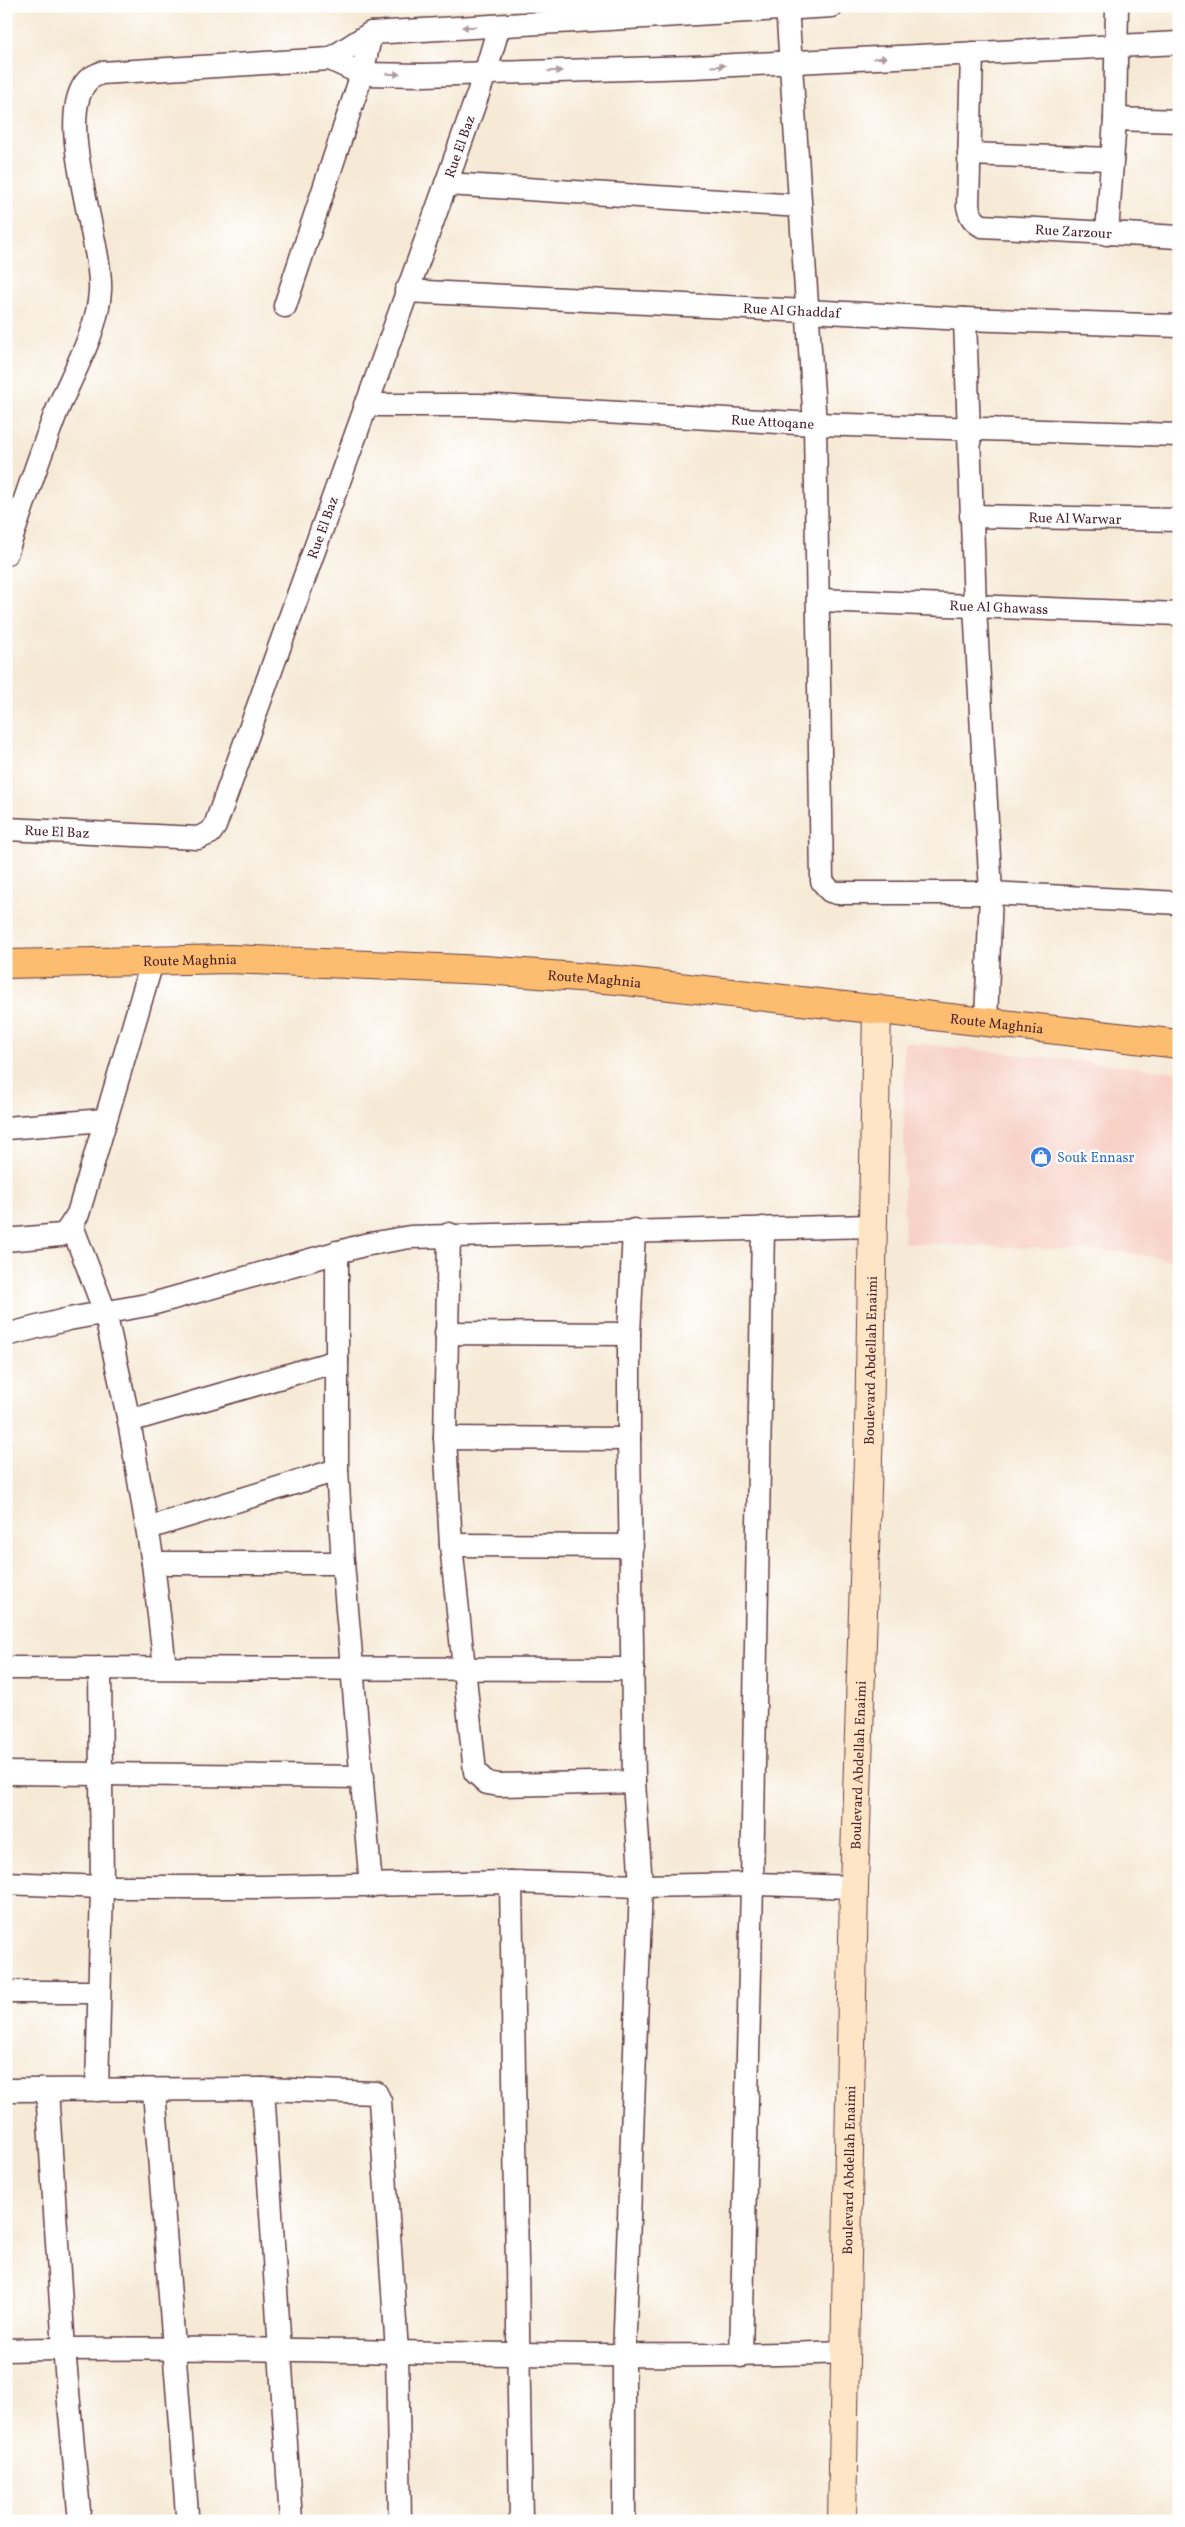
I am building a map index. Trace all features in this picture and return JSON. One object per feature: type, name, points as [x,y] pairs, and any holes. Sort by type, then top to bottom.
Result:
[{"type":"main road","name":"Route Maghnia","points":[[6,964],[153,959],[240,959],[485,970],[617,980],[878,1008],[1179,1044]]},
{"type":"street","points":[[330,59],[371,33],[787,7],[832,6]]},
{"type":"street","points":[[1107,234],[1115,119],[1118,46],[1117,6]]},
{"type":"street","points":[[787,7],[809,312],[815,424],[819,600],[821,874],[825,887],[837,893],[991,893],[1179,903]]},
{"type":"street","name":"Rue El Baz","points":[[6,828],[170,838],[198,838],[210,833],[250,731],[365,405],[446,184],[485,74],[499,26]]},
{"type":"street","points":[[285,306],[362,74],[371,33]]},
{"type":"street","points":[[6,554],[54,418],[96,315],[100,290],[97,262],[76,157],[75,133],[81,92],[88,80],[101,73],[330,59],[362,74],[485,74],[790,62],[1179,43]]},
{"type":"street","points":[[972,53],[970,154],[1112,159]]},
{"type":"street","points":[[1115,119],[1179,120]]},
{"type":"street","name":"Rue Zarzour","points":[[970,154],[968,206],[972,218],[982,226],[1179,237]]},
{"type":"street","points":[[446,184],[800,206]]},
{"type":"street","name":"Rue Al Ghaddaf","points":[[406,291],[809,312],[1179,326]]},
{"type":"street","points":[[965,319],[975,606],[991,893],[986,1021]]},
{"type":"street","name":"Rue Attoqane","points":[[365,405],[479,405],[815,424],[1179,435]]},
{"type":"street","name":"Rue Al Warwar","points":[[971,516],[1179,520]]},
{"type":"street","name":"Rue Al Ghawass","points":[[819,600],[1179,614]]},
{"type":"street","points":[[6,1240],[61,1235],[72,1226],[78,1214],[104,1120],[153,959]]},
{"type":"street","name":"Boulevard Abdellah Enaimi","points":[[842,2521],[854,1887],[869,1427],[878,1008]]},
{"type":"street","points":[[6,1128],[104,1120]]},
{"type":"street","points":[[72,1226],[105,1312],[129,1421],[148,1528],[166,1667]]},
{"type":"street","points":[[6,1335],[105,1312],[152,1304],[337,1252],[410,1237],[449,1234],[872,1226]]},
{"type":"street","points":[[741,2356],[752,1884],[763,1228]]},
{"type":"street","points":[[624,2521],[624,2357],[641,1886],[634,1782],[629,1439],[629,1334],[634,1230]]},
{"type":"street","points":[[449,1234],[445,1438],[451,1545],[475,1772],[487,1784],[634,1782]]},
{"type":"street","points":[[337,1252],[337,1470],[343,1563],[371,1886]]},
{"type":"street","points":[[446,1333],[629,1334]]},
{"type":"street","points":[[129,1421],[337,1361]]},
{"type":"street","points":[[445,1438],[629,1439]]},
{"type":"street","points":[[148,1528],[337,1470]]},
{"type":"street","points":[[451,1545],[632,1546]]},
{"type":"street","points":[[153,1563],[343,1563]]},
{"type":"street","points":[[6,1668],[633,1669]]},
{"type":"street","points":[[97,2090],[102,1887],[100,1668]]},
{"type":"street","points":[[6,1773],[101,1776],[363,1777]]},
{"type":"street","points":[[6,1883],[102,1887],[371,1886],[511,1882],[641,1886],[752,1884],[854,1887]]},
{"type":"street","points":[[511,1882],[516,2353],[521,2521]]},
{"type":"street","points":[[6,1992],[99,1992]]},
{"type":"street","points":[[263,2089],[291,2521]]},
{"type":"street","points":[[6,2090],[154,2091],[263,2089],[376,2093],[380,2101],[397,2351],[400,2521]]},
{"type":"street","points":[[47,2091],[64,2349],[78,2511]]},
{"type":"street","points":[[154,2091],[187,2514]]},
{"type":"street","points":[[6,2350],[397,2351],[624,2357],[741,2356],[845,2352]]},
{"type":"shaded area","name":"Souk Ennasr","points":[[904,1042],[1179,1072],[1179,1262],[1125,1252],[904,1243]]},
{"type":"place","name":"Souk Ennasr","points":[[1041,1157]]}]
